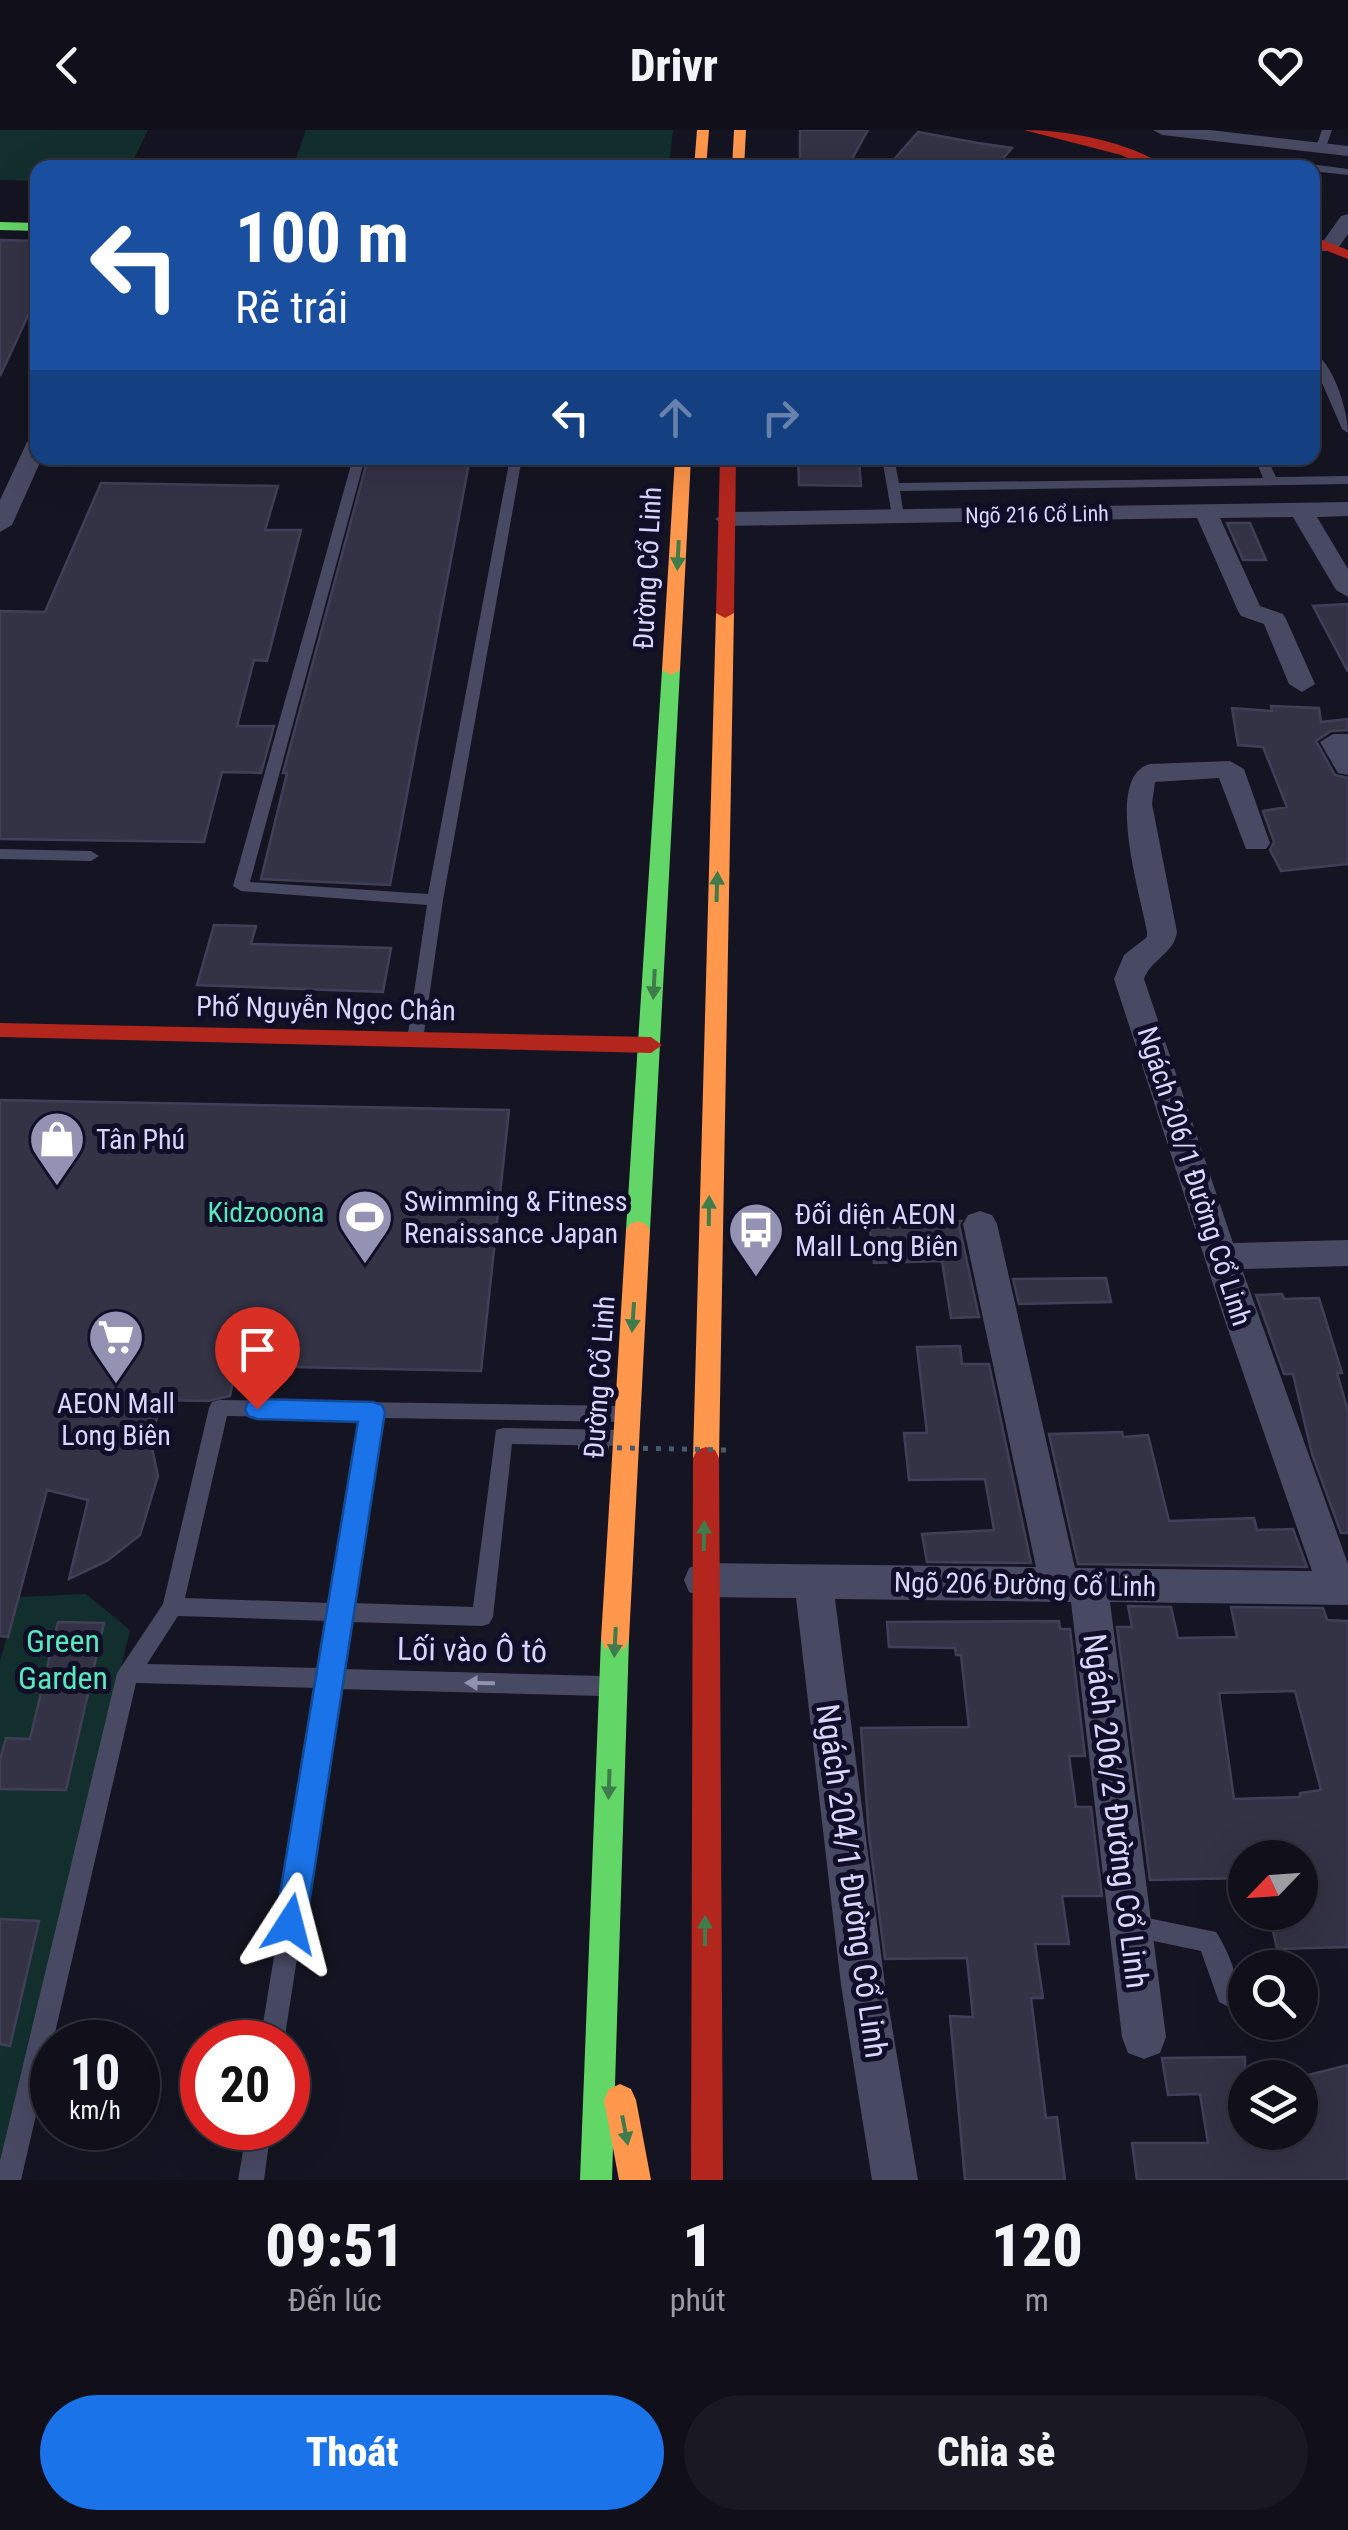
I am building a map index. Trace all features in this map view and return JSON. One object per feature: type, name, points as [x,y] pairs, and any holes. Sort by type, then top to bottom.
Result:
[{"type":"main road","points":[[701,160],[704,130]]},
{"type":"main road","points":[[738,160],[740,130]]},
{"type":"main road","points":[[1030,130],[1144,160]]},
{"type":"main road","points":[[0,216],[30,217]]},
{"type":"main road","points":[[0,226],[30,227]]},
{"type":"main road","name":"Đường Cổ Linh","points":[[596,2180],[612,1686],[683,465]]},
{"type":"main road","points":[[707,2180],[703,1580],[728,465]]},
{"type":"main road","name":"Phố Nguyễn Ngọc Chân","points":[[0,1030],[651,1046]]},
{"type":"main road","points":[[603,2010],[635,2180]]},
{"type":"main road","points":[[684,2161],[706,2029]]},
{"type":"street","points":[[1139,158],[1153,130]]},
{"type":"street","points":[[1172,131],[1324,138],[1348,151]]},
{"type":"street","points":[[1330,247],[1348,220]]},
{"type":"street","points":[[0,525],[30,459]]},
{"type":"street","points":[[1301,510],[1348,590]]},
{"type":"street","name":"Ngõ 216 Cổ Linh","points":[[727,519],[1348,510]]},
{"type":"street","points":[[1206,512],[1250,611],[1274,619],[1302,684]]},
{"type":"street","points":[[1348,742],[1332,742],[1348,767]]},
{"type":"street","name":"Ngách 206/1 Đường Cổ Linh","points":[[1256,843],[1230,769],[1150,772],[1142,780],[1138,804],[1162,932],[1161,941],[1135,962],[1130,979],[1220,1256],[1342,1588]]},
{"type":"street","name":"Ngách 206/2 Đường Cổ Linh","points":[[980,1224],[1074,1584],[1130,1926],[1144,2037]]},
{"type":"street","points":[[1220,1256],[1348,1253]]},
{"type":"street","name":"Ngõ 206 Đường Cổ Linh","points":[[703,1580],[1342,1588]]},
{"type":"street","name":"Ngách 204/1 Đường Cổ Linh","points":[[813,1581],[863,1985],[895,2180]]},
{"type":"lane","points":[[1320,169],[1348,172]]},
{"type":"lane","points":[[1320,360],[1348,429]]},
{"type":"lane","points":[[357,465],[241,886],[436,900]]},
{"type":"lane","points":[[414,1040],[515,465]]},
{"type":"lane","points":[[890,465],[898,516]]},
{"type":"lane","points":[[1264,465],[1271,481]]},
{"type":"lane","points":[[894,486],[1348,480]]},
{"type":"lane","points":[[1159,483],[1165,512]]},
{"type":"lane","points":[[0,854],[91,856]]},
{"type":"lane","points":[[8,2180],[128,1674],[174,1608],[219,1408],[627,1414]]},
{"type":"lane","points":[[275,2020],[373,1412]]},
{"type":"lane","points":[[174,1608],[482,1618],[503,1436],[626,1438]]},
{"type":"lane","name":"Lối vào Ô tô","points":[[128,1674],[612,1686]]},
{"type":"lane","points":[[1130,1926],[1208,1940],[1226,1994]]},
{"type":"lane","points":[[251,2180],[256,2150]]},
{"type":"path","points":[[578,1446],[727,1450]]},
{"type":"green space","points":[[0,130],[148,130],[133,160],[30,160],[30,181],[0,180]]},
{"type":"green space","points":[[306,130],[673,130],[670,160],[295,160]]},
{"type":"green space","points":[[905,465],[995,465],[905,467]]},
{"type":"green space","name":"Green Garden","points":[[86,1594],[130,1630],[36,2020],[30,2020],[30,2044],[0,2168],[0,1661],[19,1597]]},
{"type":"building","points":[[800,130],[868,130],[851,160],[800,160]]},
{"type":"building","points":[[918,132],[1012,148],[1002,160],[894,160]]},
{"type":"building","points":[[0,240],[30,241],[30,311],[0,376]]},
{"type":"building","points":[[366,465],[469,465],[390,885],[261,879],[287,773],[283,773]]},
{"type":"building","points":[[798,465],[860,465],[861,486],[799,485]]},
{"type":"building","points":[[101,483],[278,486],[265,530],[301,530],[267,661],[254,660],[237,726],[274,726],[261,773],[222,772],[204,842],[0,839],[0,611],[45,612]]},
{"type":"building","points":[[1227,523],[1250,523],[1266,560],[1243,560]]},
{"type":"building","points":[[1348,604],[1348,672],[1313,606]]},
{"type":"building","points":[[1271,706],[1319,708],[1321,722],[1348,719],[1348,730],[1331,731],[1316,741],[1335,775],[1348,778],[1348,864],[1281,871],[1270,850],[1274,842],[1263,811],[1287,807],[1263,747],[1238,745],[1232,708],[1272,711]]},
{"type":"building","points":[[214,925],[256,926],[251,944],[391,948],[383,992],[197,985]]},
{"type":"building","name":"AEON Mall Long Biên","points":[[0,1100],[509,1110],[481,1371],[236,1366],[230,1396],[208,1401],[161,1400],[151,1443],[158,1476],[140,1535],[107,1561],[69,1579],[88,1500],[47,1490],[8,1637],[0,1636]]},
{"type":"building","points":[[961,1221],[979,1317],[951,1318],[942,1261],[874,1263],[869,1222]]},
{"type":"building","points":[[1106,1278],[1111,1302],[1019,1304],[1013,1279]]},
{"type":"building","points":[[1282,1294],[1284,1299],[1319,1298],[1342,1373],[1337,1373],[1348,1411],[1348,1533],[1341,1533],[1312,1454],[1293,1374],[1284,1374],[1256,1295]]},
{"type":"building","points":[[960,1346],[962,1364],[989,1364],[1031,1563],[927,1562],[922,1534],[994,1530],[985,1479],[909,1480],[904,1433],[927,1433],[917,1347]]},
{"type":"building","points":[[1122,1432],[1123,1437],[1148,1435],[1169,1521],[1254,1518],[1257,1530],[1293,1529],[1307,1567],[1078,1564],[1049,1434]]},
{"type":"building","points":[[1128,1606],[1171,1607],[1178,1638],[1237,1637],[1231,1607],[1323,1608],[1327,1620],[1348,1621],[1348,1947],[1277,1949],[1273,1930],[1318,1930],[1318,1840],[1228,1840],[1228,1878],[1150,1880],[1117,1627],[1132,1627]],"holes":[[[1295,1691],[1321,1790],[1300,1793],[1300,1797],[1234,1799],[1219,1693]]]},
{"type":"building","points":[[1059,1621],[1060,1629],[1070,1629],[1085,1756],[1069,1756],[1076,1807],[1091,1807],[1102,1896],[1062,1896],[1069,1944],[1035,1944],[1043,1998],[1031,1998],[1046,2118],[1057,2117],[1065,2180],[965,2180],[950,2016],[973,2017],[967,1958],[885,1959],[869,1835],[861,1728],[969,1727],[961,1655],[956,1655],[955,1648],[889,1647],[887,1622]]},
{"type":"building","points":[[58,1622],[104,1623],[66,1790],[0,1789],[0,1760],[6,1738],[30,1739]]},
{"type":"building","points":[[0,1919],[39,1921],[10,2046],[0,2044]]},
{"type":"building","points":[[1245,2057],[1228,2060],[1228,2150],[1318,2150],[1318,2072],[1348,2065],[1348,2180],[1137,2180],[1132,2143],[1208,2143],[1200,2094],[1168,2095],[1162,2058]]},
{"type":"traffic: fast","points":[[0,226],[30,227]]},
{"type":"traffic: fast","points":[[638,1230],[671,670]]},
{"type":"traffic: fast","points":[[596,2180],[615,1639]]},
{"type":"traffic: slow","points":[[701,160],[703,130]]},
{"type":"traffic: slow","points":[[738,160],[740,130]]},
{"type":"traffic: slow","points":[[671,670],[683,465]]},
{"type":"traffic: slow","points":[[706,1458],[725,613]]},
{"type":"traffic: slow","points":[[615,1639],[638,1230]]},
{"type":"traffic: slow","points":[[620,2100],[635,2180]]},
{"type":"traffic: jam","points":[[1030,130],[1125,152],[1144,160]]},
{"type":"traffic: jam","points":[[1320,243],[1348,255]]},
{"type":"traffic: jam","points":[[725,613],[728,465]]},
{"type":"traffic: jam","points":[[0,1030],[651,1045]]},
{"type":"traffic: jam","points":[[706,1458],[707,2180]]},
{"type":"place","name":"Tân Phú","points":[[57,1188]]},
{"type":"place","name":"Swimming & Fitness Renaissance Japan","points":[[365,1266]]},
{"type":"place","name":"Đối diện AEON Mall Long Biên","points":[[756,1279]]},
{"type":"place","name":"AEON Mall Long Biên","points":[[116,1386]]},
{"type":"route","points":[[257,1409],[373,1412],[290,1924]]},
{"type":"park label","name":"Kidzooona","points":[[266,1212]]}]
